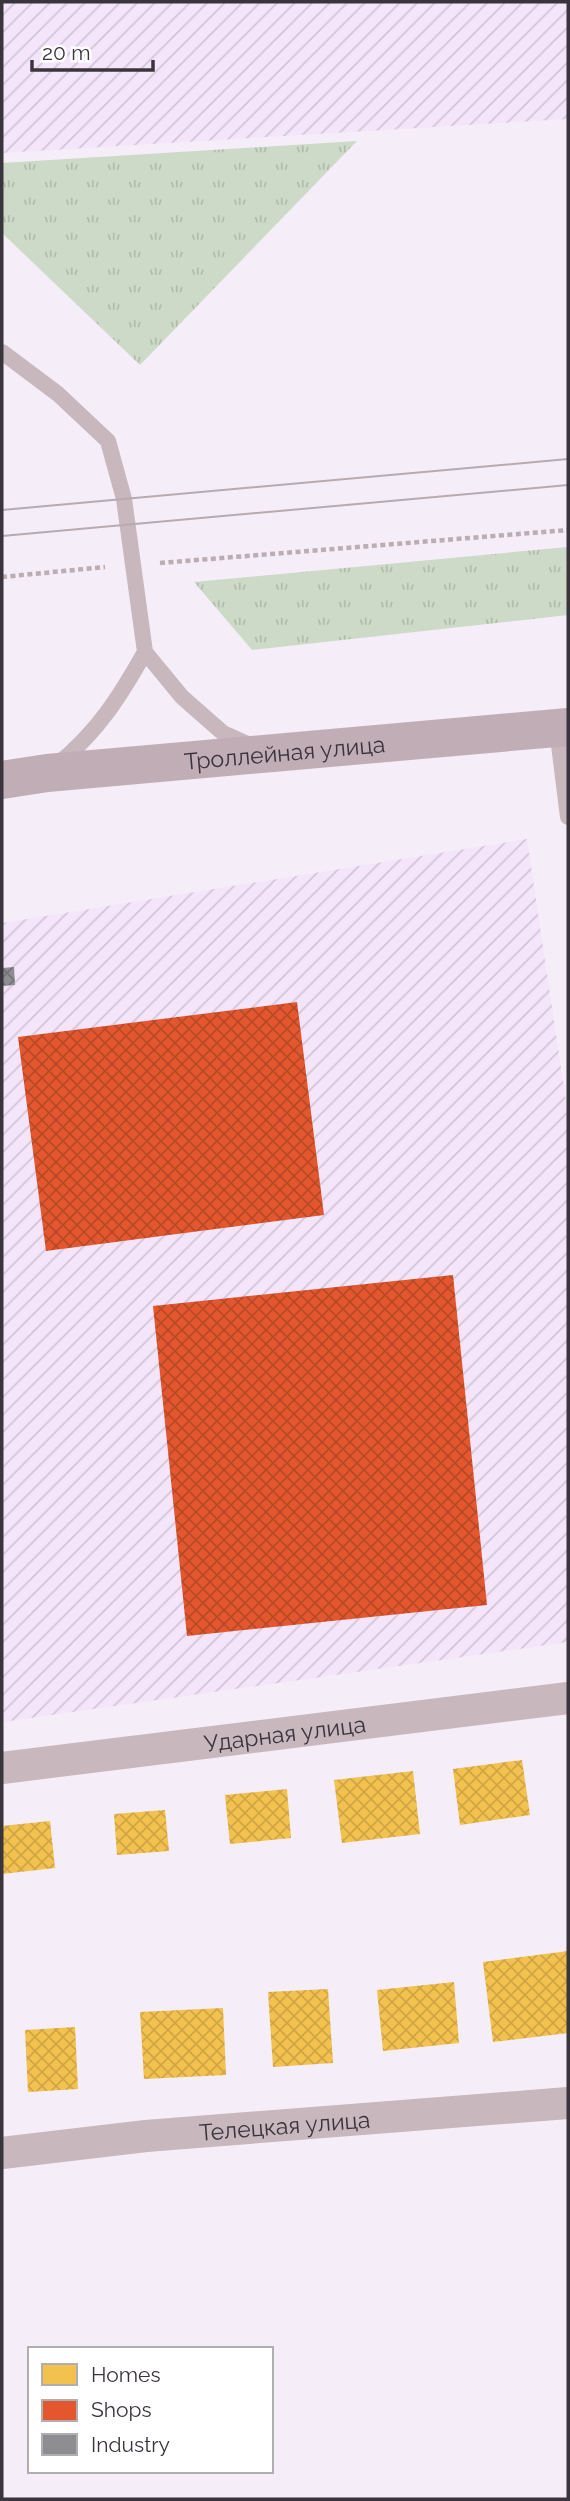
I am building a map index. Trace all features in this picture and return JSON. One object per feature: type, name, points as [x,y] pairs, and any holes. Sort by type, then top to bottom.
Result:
[{"type":"main road","name":"Троллейная улица","points":[[2,780],[47,773],[563,728]]},
{"type":"street","name":"Ударная улица","points":[[2,1768],[568,1698]]},
{"type":"street","name":"Телецкая улица","points":[[2,2153],[160,2135],[568,2103]]},
{"type":"lane","points":[[2,352],[58,394],[108,441],[124,499],[145,652],[182,697],[223,733],[268,754]]},
{"type":"lane","points":[[47,773],[88,739],[119,698],[145,652]]},
{"type":"lane","points":[[563,728],[568,817]]},
{"type":"path","points":[[2,577],[568,530]]},
{"type":"shaded area","points":[[2,2],[568,2],[568,119],[2,153]]},
{"type":"shaded area","points":[[527,839],[568,1115],[568,1642],[2,1722],[2,923]]},
{"type":"green space","points":[[357,141],[140,365],[2,233],[2,163]]},
{"type":"green space","points":[[568,547],[568,615],[252,650],[194,582]]},
{"type":"building: Homes","points":[[522,1760],[530,1815],[460,1825],[453,1769]]},
{"type":"building: Homes","points":[[413,1771],[420,1834],[342,1843],[334,1780]]},
{"type":"building: Homes","points":[[287,1789],[291,1838],[230,1844],[225,1795]]},
{"type":"building: Homes","points":[[165,1810],[169,1851],[117,1855],[114,1814]]},
{"type":"building: Homes","points":[[50,1821],[55,1868],[2,1874],[2,1826]]},
{"type":"building: Homes","points":[[568,1951],[568,2033],[493,2042],[483,1962]]},
{"type":"building: Homes","points":[[454,1982],[459,2043],[383,2051],[377,1990]]},
{"type":"building: Homes","points":[[328,1989],[333,2063],[273,2067],[268,1992]]},
{"type":"building: Homes","points":[[223,2008],[226,2075],[144,2079],[140,2012]]},
{"type":"building: Homes","points":[[75,2027],[78,2089],[28,2092],[25,2030]]},
{"type":"building: Shops","points":[[297,1002],[324,1215],[46,1251],[18,1037]]},
{"type":"building: Shops","points":[[453,1275],[487,1605],[187,1636],[153,1306]]},
{"type":"building: Industry","points":[[14,967],[15,985],[2,986],[2,968]]},
{"type":"tram line","points":[[2,510],[568,459]]},
{"type":"tram line","points":[[2,536],[568,485]]}]
